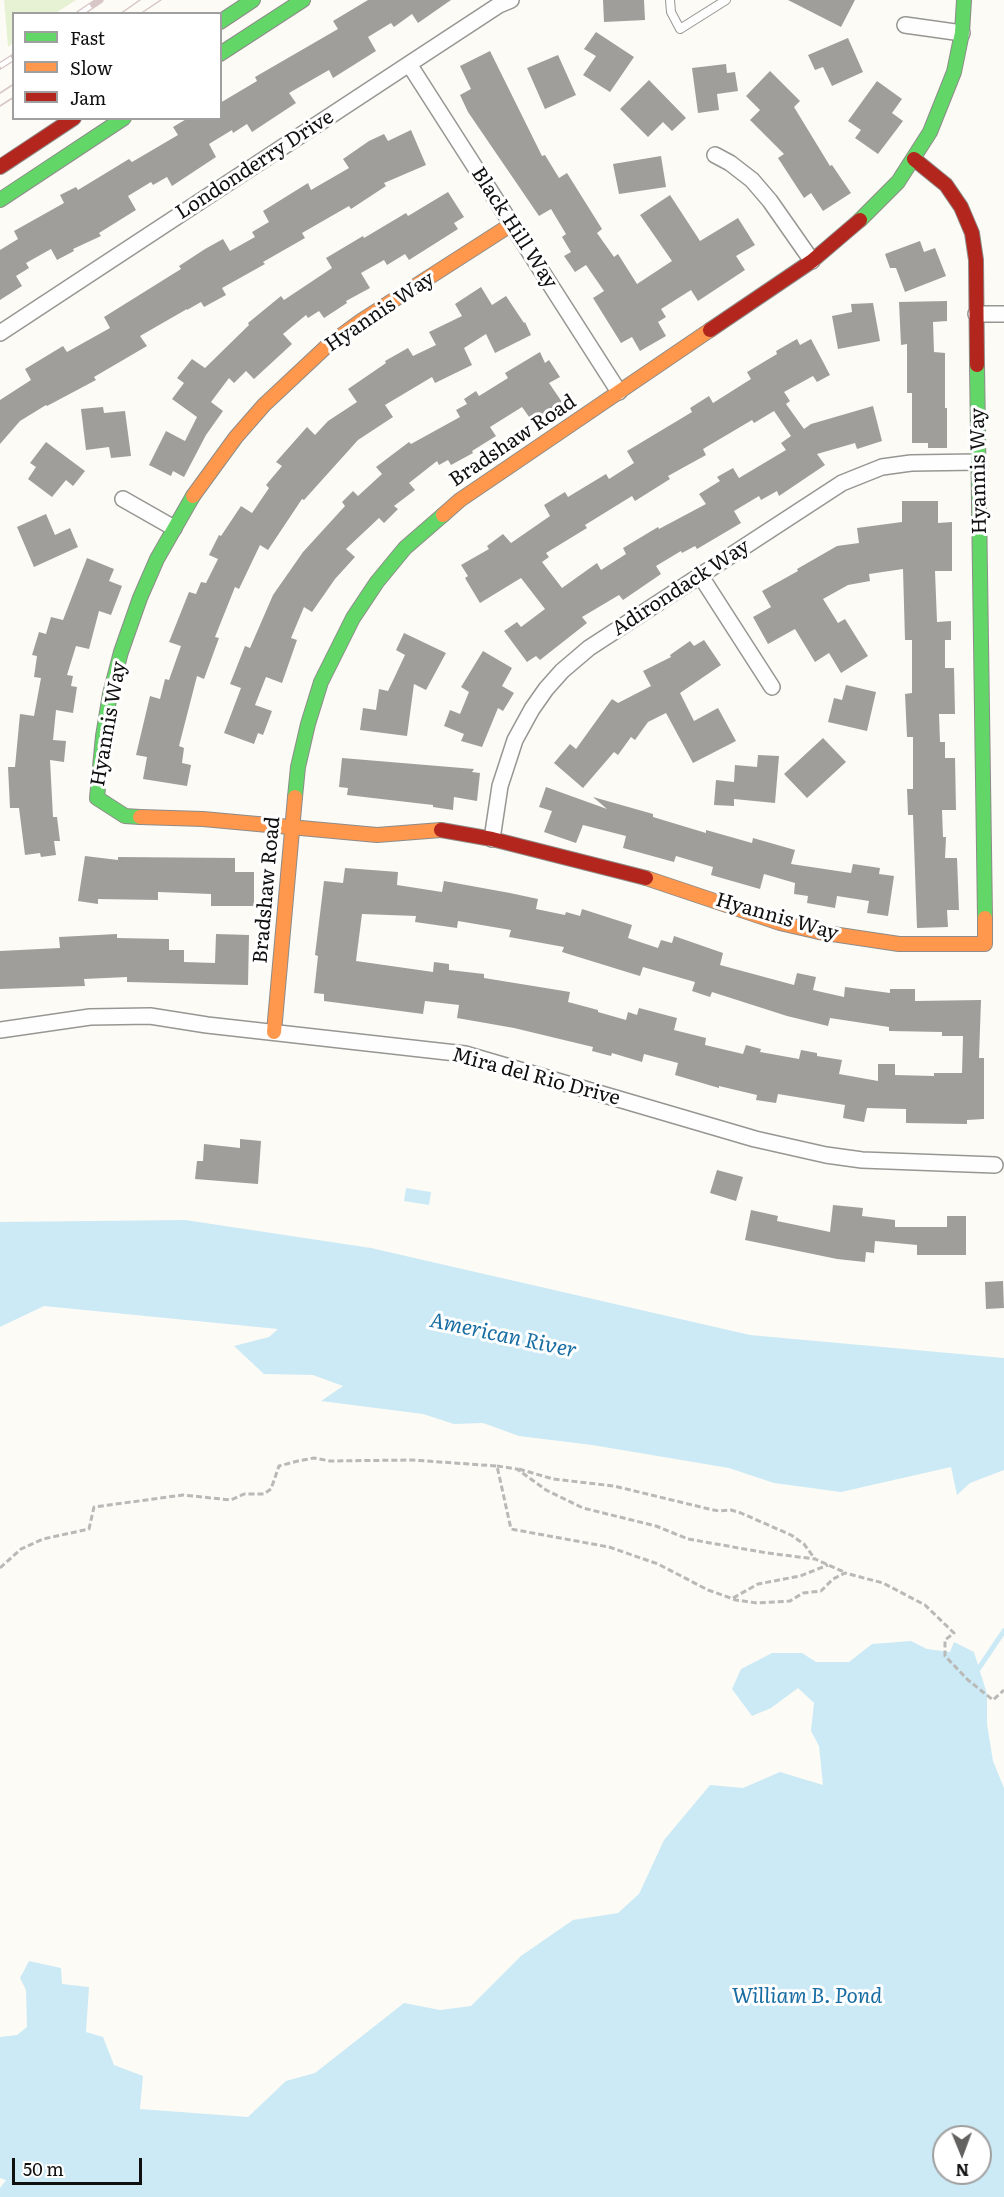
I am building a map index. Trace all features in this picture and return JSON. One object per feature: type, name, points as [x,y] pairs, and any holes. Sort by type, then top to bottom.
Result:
[{"type":"street","points":[[222,21],[253,0]]},
{"type":"street","points":[[222,53],[303,0]]},
{"type":"street","name":"Londonderry Drive","points":[[0,333],[499,5],[511,0]]},
{"type":"street","name":"Bradshaw Road","points":[[274,1032],[298,767],[321,682],[353,618],[405,548],[460,500],[813,261],[876,206],[898,182],[914,159],[943,103],[954,72],[962,33],[964,0]]},
{"type":"street","points":[[905,25],[962,33]]},
{"type":"street","name":"Black Hill Way","points":[[409,64],[620,392]]},
{"type":"street","points":[[0,167],[71,120]]},
{"type":"street","points":[[0,200],[121,120]]},
{"type":"street","points":[[716,155],[752,180],[813,261]]},
{"type":"street","name":"Hyannis Way","points":[[512,224],[361,321],[294,374],[236,437],[207,475],[174,528],[140,598],[121,652],[110,694],[103,736],[97,798],[125,816],[203,819],[377,835],[437,829],[492,839],[633,874],[780,922],[819,932],[899,944],[985,944],[976,260],[968,220],[946,185],[914,159]]},
{"type":"street","points":[[976,314],[1004,314]]},
{"type":"street","name":"Adirondack Way","points":[[492,839],[500,786],[515,740],[546,689],[562,671],[589,648],[842,483],[868,471],[911,463],[978,462]]},
{"type":"street","points":[[123,500],[174,528]]},
{"type":"street","points":[[700,575],[772,687]]},
{"type":"street","name":"Mira del Rio Drive","points":[[0,1029],[90,1017],[150,1016],[207,1025],[465,1054],[755,1139],[826,1155],[862,1160],[995,1165]]},
{"type":"lane","points":[[670,0],[671,12],[680,29],[726,0]]},
{"type":"path","points":[[0,1568],[21,1549],[36,1542],[73,1531],[89,1529],[94,1507],[183,1495],[231,1500],[244,1494],[264,1494],[272,1489],[279,1466],[314,1458],[330,1461],[412,1460],[497,1466],[553,1479],[614,1486],[719,1511],[731,1510],[741,1513],[791,1535],[804,1544],[815,1559]]},
{"type":"path","points":[[497,1466],[511,1529],[609,1547],[658,1564],[708,1590],[731,1599],[756,1603],[790,1601],[803,1593],[821,1591],[833,1579],[845,1573]]},
{"type":"path","points":[[517,1469],[546,1490],[583,1509],[656,1526],[688,1539],[815,1559],[845,1573],[884,1583],[925,1605],[954,1633],[945,1640],[945,1656],[993,1700],[1004,1691]]},
{"type":"path","points":[[731,1599],[758,1584],[800,1576],[829,1565]]},
{"type":"green space","points":[[4,0],[76,0],[58,12],[12,12],[12,44],[8,47]]},
{"type":"water","points":[[406,1188],[431,1192],[429,1205],[404,1201]]},
{"type":"water","name":"American River","points":[[185,1220],[371,1248],[750,1335],[1004,1358],[1004,1470],[970,1483],[957,1495],[951,1467],[841,1492],[774,1483],[729,1468],[592,1445],[519,1436],[483,1423],[454,1424],[423,1414],[321,1401],[343,1386],[313,1375],[264,1374],[234,1346],[269,1337],[278,1329],[44,1306],[0,1327],[0,1222]]},
{"type":"water","name":"William B. Pond","points":[[911,1641],[927,1649],[950,1652],[954,1642],[974,1652],[987,1694],[987,1724],[993,1761],[1004,1788],[1004,2197],[0,2197],[0,2188],[6,2180],[0,2178],[0,2037],[17,2035],[27,2027],[26,1990],[20,1978],[29,1961],[61,1968],[62,1984],[89,1987],[86,2032],[103,2037],[114,2065],[143,2076],[140,2109],[248,2117],[286,2081],[315,2073],[404,2003],[440,2010],[471,2006],[521,1956],[573,1920],[618,1913],[639,1894],[664,1840],[710,1785],[743,1788],[780,1772],[823,1785],[819,1746],[811,1731],[814,1703],[798,1688],[771,1708],[752,1716],[732,1689],[741,1669],[772,1653],[802,1653],[816,1662],[849,1662],[872,1644]]},
{"type":"building","points":[[368,0],[451,0],[418,23],[412,14],[394,27],[391,23],[368,37],[376,51],[333,78],[329,70],[289,93],[296,103],[252,132],[247,124],[209,144],[216,157],[172,186],[167,177],[153,185],[151,182],[128,196],[136,210],[99,233],[101,236],[73,249],[74,251],[57,260],[51,249],[26,263],[29,268],[16,276],[22,286],[0,300],[0,250],[18,239],[14,231],[64,203],[60,195],[76,187],[78,190],[129,159],[132,162],[178,135],[173,127],[185,120],[222,120],[222,102],[257,81],[255,77],[338,29],[333,21]]},
{"type":"building","points":[[603,0],[644,0],[645,20],[604,22]]},
{"type":"building","points":[[788,0],[855,0],[841,27]]},
{"type":"building","points":[[596,32],[634,57],[610,92],[583,75],[596,56],[584,49]]},
{"type":"building","points":[[848,38],[863,72],[832,86],[823,67],[815,70],[808,55]]},
{"type":"building","points":[[490,51],[542,156],[545,155],[559,178],[567,173],[602,229],[597,233],[614,257],[618,254],[637,284],[672,261],[640,215],[670,195],[700,241],[738,218],[755,245],[736,256],[745,270],[698,301],[691,290],[661,309],[666,317],[658,322],[666,336],[640,351],[632,337],[621,343],[593,298],[604,291],[586,265],[575,272],[564,256],[571,252],[562,237],[566,234],[551,209],[539,216],[468,112],[460,95],[471,89],[460,66]]},
{"type":"building","points":[[558,55],[576,95],[545,109],[527,68]]},
{"type":"building","points":[[726,64],[727,73],[735,72],[738,91],[717,94],[719,110],[698,113],[692,68]]},
{"type":"building","points":[[770,71],[800,101],[794,107],[830,166],[832,165],[851,193],[823,211],[811,193],[804,198],[778,158],[784,154],[750,120],[760,110],[746,96]]},
{"type":"building","points":[[649,80],[686,118],[672,131],[663,122],[648,137],[620,109]]},
{"type":"building","points":[[877,81],[902,99],[892,113],[903,121],[878,154],[855,138],[861,130],[848,121]]},
{"type":"building","points":[[411,130],[426,165],[384,183],[386,186],[351,209],[349,206],[302,233],[305,238],[222,288],[226,295],[204,307],[201,302],[140,336],[147,346],[94,377],[96,380],[20,421],[0,444],[0,400],[31,380],[25,369],[63,346],[67,352],[110,328],[104,317],[181,269],[179,266],[205,249],[223,239],[230,251],[255,237],[252,232],[269,222],[263,211],[308,183],[311,190],[349,168],[343,159],[369,141],[384,134],[388,141]]},
{"type":"building","points":[[661,156],[666,187],[619,194],[613,164]]},
{"type":"building","points":[[448,192],[464,217],[454,223],[458,229],[409,260],[405,254],[387,265],[384,260],[361,273],[370,288],[346,301],[347,303],[324,318],[319,311],[308,318],[306,315],[283,334],[292,344],[254,379],[246,371],[234,383],[229,378],[211,402],[223,411],[206,435],[184,477],[173,471],[171,476],[149,465],[166,431],[185,441],[197,417],[172,399],[184,383],[177,378],[192,359],[205,368],[249,325],[248,323],[281,296],[284,300],[332,268],[326,258],[406,213],[408,216]]},
{"type":"building","points":[[920,241],[924,252],[935,248],[946,276],[905,292],[896,268],[890,268],[885,254]]},
{"type":"building","points":[[481,287],[492,305],[506,296],[525,322],[531,335],[495,353],[486,334],[464,348],[472,365],[435,383],[432,377],[385,405],[393,417],[358,440],[304,500],[302,499],[268,550],[260,545],[239,589],[235,587],[215,637],[219,638],[204,679],[197,676],[179,746],[184,748],[182,763],[191,765],[187,786],[143,779],[147,757],[136,755],[150,696],[160,699],[165,679],[169,680],[181,646],[169,642],[189,592],[196,594],[201,582],[206,583],[218,559],[209,555],[219,535],[221,536],[241,506],[252,513],[269,488],[266,485],[282,466],[276,462],[307,427],[315,435],[328,421],[357,402],[348,389],[386,363],[385,361],[408,348],[413,356],[436,345],[429,332],[462,316],[455,304]]},
{"type":"building","points":[[947,301],[947,321],[933,322],[934,352],[945,353],[947,448],[928,448],[928,443],[912,443],[912,393],[907,393],[907,344],[901,345],[899,302]]},
{"type":"building","points":[[873,303],[880,341],[838,349],[832,316],[852,312],[851,304]]},
{"type":"building","points":[[797,339],[800,345],[811,339],[830,375],[817,382],[813,376],[784,392],[790,401],[786,404],[804,429],[811,424],[873,406],[882,441],[857,449],[855,443],[817,454],[825,465],[779,496],[777,491],[761,500],[759,496],[734,511],[741,523],[697,549],[695,546],[682,553],[681,551],[656,566],[661,574],[623,600],[619,595],[582,617],[587,623],[540,660],[536,656],[527,662],[504,631],[517,622],[521,627],[545,609],[521,578],[480,603],[465,578],[468,576],[461,565],[489,549],[487,546],[503,534],[511,543],[550,516],[544,505],[565,492],[568,497],[606,474],[609,479],[634,463],[627,451],[692,412],[690,408],[709,396],[713,403],[751,379],[747,372],[777,354],[776,351]],"holes":[[[774,411],[791,436],[781,443],[786,450],[739,478],[733,468],[717,477],[720,481],[699,494],[706,504],[659,529],[658,527],[623,548],[626,554],[601,570],[597,563],[562,588],[542,562],[549,557],[546,553],[587,528],[585,525],[632,496],[635,501],[670,479],[668,476],[706,455],[703,449],[752,420],[754,423]]]},
{"type":"building","points":[[540,352],[545,363],[549,360],[560,377],[549,383],[562,402],[532,421],[522,407],[490,427],[496,436],[472,451],[473,453],[451,465],[448,460],[439,465],[437,461],[409,483],[415,490],[394,506],[398,509],[384,523],[379,518],[346,549],[355,557],[335,579],[312,612],[304,607],[291,638],[297,640],[282,683],[266,677],[255,705],[272,711],[263,735],[258,733],[254,744],[224,733],[241,688],[230,684],[245,646],[250,648],[273,595],[303,552],[345,506],[342,502],[353,491],[358,496],[382,474],[376,467],[409,442],[411,444],[460,417],[456,410],[467,404],[464,399],[476,391],[479,396],[508,378],[505,373]]},
{"type":"building","points":[[103,407],[104,413],[125,411],[131,456],[111,458],[109,447],[86,450],[81,409]]},
{"type":"building","points":[[46,442],[85,471],[73,486],[66,480],[52,497],[28,479],[36,467],[30,463]]},
{"type":"building","points":[[902,501],[938,501],[938,523],[952,522],[952,571],[935,571],[937,622],[951,621],[951,640],[945,640],[945,668],[954,668],[955,714],[939,714],[940,742],[945,742],[945,758],[955,758],[956,810],[942,810],[943,837],[946,837],[945,858],[957,858],[959,910],[947,910],[948,927],[917,928],[913,815],[908,815],[907,789],[913,789],[913,737],[907,737],[905,694],[912,693],[912,640],[905,640],[903,569],[869,574],[870,581],[848,585],[823,599],[838,623],[845,619],[868,656],[841,673],[829,653],[815,662],[795,629],[768,644],[753,617],[771,607],[762,591],[837,546],[859,543],[857,528],[902,522]]},
{"type":"building","points":[[46,514],[55,535],[70,528],[78,547],[34,567],[17,527]]},
{"type":"building","points":[[87,558],[114,569],[109,581],[122,586],[111,615],[99,611],[89,649],[76,646],[67,675],[73,676],[71,686],[77,687],[73,713],[56,710],[53,740],[66,741],[64,762],[50,760],[53,817],[57,817],[60,841],[54,841],[56,855],[41,857],[40,853],[25,855],[19,808],[10,808],[8,767],[15,767],[20,714],[34,716],[41,678],[34,677],[37,656],[32,655],[39,632],[46,634],[51,617],[63,620]]},
{"type":"building","points":[[404,633],[446,653],[426,690],[414,684],[407,736],[360,730],[363,708],[376,710],[379,689],[388,691],[405,655],[396,650]]},
{"type":"building","points":[[704,640],[721,665],[680,693],[694,721],[718,708],[736,741],[693,763],[666,713],[648,722],[635,740],[631,737],[618,755],[614,752],[583,788],[554,763],[570,744],[576,749],[612,699],[618,703],[651,686],[643,671],[671,657],[670,655],[690,641],[694,646]]},
{"type":"building","points":[[483,651],[512,668],[502,686],[514,693],[503,711],[498,708],[482,747],[461,741],[464,734],[444,726],[450,710],[460,714],[469,692],[461,687]]},
{"type":"building","points":[[846,685],[876,692],[867,731],[828,722],[834,698],[842,700]]},
{"type":"building","points":[[823,738],[846,762],[807,798],[784,774]]},
{"type":"building","points":[[758,755],[779,756],[775,803],[734,799],[734,806],[714,805],[716,780],[734,782],[735,765],[757,767]]},
{"type":"building","points":[[342,758],[474,769],[472,772],[480,773],[477,801],[454,797],[453,810],[433,807],[433,805],[347,795],[348,788],[339,787]]},
{"type":"building","points":[[546,787],[607,809],[593,797],[653,814],[653,817],[706,833],[706,830],[752,843],[753,838],[795,850],[791,864],[851,873],[853,864],[880,868],[879,874],[894,876],[888,916],[867,913],[869,901],[837,896],[835,908],[807,903],[808,896],[794,894],[795,883],[764,874],[760,889],[711,875],[713,867],[676,856],[674,862],[623,848],[626,836],[583,825],[576,843],[544,832],[552,811],[539,807]]},
{"type":"building","points":[[85,856],[118,860],[118,857],[235,858],[235,872],[254,872],[254,906],[211,906],[211,894],[158,892],[158,900],[98,899],[98,904],[78,901]]},
{"type":"building","points":[[345,868],[398,872],[397,885],[442,892],[444,881],[538,899],[536,909],[565,915],[566,912],[580,916],[582,909],[632,925],[628,938],[658,948],[661,940],[672,943],[674,936],[723,953],[720,965],[794,985],[797,973],[816,977],[813,990],[844,997],[845,987],[890,993],[890,989],[915,989],[915,1001],[981,1000],[979,1058],[984,1058],[984,1119],[967,1120],[967,1124],[906,1123],[906,1109],[867,1108],[864,1122],[843,1118],[845,1105],[778,1094],[776,1103],[756,1100],[757,1095],[719,1086],[719,1088],[675,1075],[678,1063],[644,1054],[642,1062],[612,1053],[611,1056],[592,1051],[593,1047],[514,1028],[457,1018],[459,1005],[425,1001],[423,1014],[324,1001],[324,994],[314,993],[318,956],[315,955],[324,881],[343,883]],"holes":[[[362,914],[416,916],[415,922],[457,928],[458,921],[511,930],[509,937],[564,947],[562,952],[640,976],[643,967],[695,982],[692,991],[710,997],[712,992],[787,1016],[828,1026],[830,1018],[889,1027],[889,1031],[942,1032],[942,1036],[963,1036],[962,1073],[934,1073],[934,1076],[895,1075],[895,1064],[878,1064],[878,1081],[839,1074],[842,1060],[817,1056],[817,1053],[801,1050],[799,1059],[760,1052],[761,1049],[746,1045],[743,1054],[705,1045],[706,1038],[674,1030],[677,1018],[639,1008],[637,1015],[628,1012],[626,1020],[568,1002],[570,992],[484,978],[484,974],[449,970],[449,964],[434,962],[433,972],[356,961]]]},
{"type":"building","points":[[117,934],[117,938],[169,939],[169,950],[184,950],[184,962],[215,963],[216,934],[249,935],[248,985],[127,982],[127,977],[84,979],[85,986],[0,989],[0,951],[60,948],[59,937]]},
{"type":"building","points":[[240,1139],[261,1141],[258,1184],[195,1179],[197,1161],[203,1161],[204,1144],[240,1148]]},
{"type":"building","points":[[717,1170],[743,1177],[736,1201],[710,1193]]},
{"type":"building","points":[[833,1205],[863,1208],[862,1216],[895,1220],[895,1227],[947,1227],[947,1216],[966,1216],[966,1255],[917,1255],[917,1245],[875,1241],[874,1253],[866,1252],[865,1262],[837,1259],[745,1240],[751,1210],[778,1216],[777,1221],[830,1232]]},
{"type":"building","points":[[1003,1281],[1004,1308],[986,1309],[985,1282]]},
{"type":"waterway","points":[[979,1668],[1004,1631]]},
{"type":"tram line","points":[[123,12],[140,0]]},
{"type":"tram line","points":[[143,12],[161,0]]},
{"type":"tram line","points":[[0,93],[12,85]]},
{"type":"tram line","points":[[0,106],[12,98]]},
{"type":"railway","points":[[82,12],[100,0]]},
{"type":"railway","points":[[0,66],[12,58]]},
{"type":"traffic: fast","points":[[222,21],[253,0]]},
{"type":"traffic: fast","points":[[222,53],[303,0]]},
{"type":"traffic: fast","points":[[860,220],[898,182],[930,132],[954,72],[962,33],[964,0]]},
{"type":"traffic: fast","points":[[0,200],[121,120]]},
{"type":"traffic: fast","points":[[977,365],[985,918]]},
{"type":"traffic: fast","points":[[140,817],[125,816],[97,798],[103,736],[110,694],[121,652],[140,598],[157,559],[193,496]]},
{"type":"traffic: fast","points":[[295,797],[298,767],[321,682],[353,618],[377,582],[405,548],[443,515]]},
{"type":"traffic: slow","points":[[193,496],[236,437],[264,405],[327,346],[361,321],[512,224]]},
{"type":"traffic: slow","points":[[443,515],[460,500],[710,330]]},
{"type":"traffic: slow","points":[[274,1032],[295,797]]},
{"type":"traffic: slow","points":[[140,817],[203,819],[377,835],[441,830]]},
{"type":"traffic: slow","points":[[646,878],[780,923],[819,932],[899,944],[985,944],[985,918]]},
{"type":"traffic: jam","points":[[0,167],[71,120]]},
{"type":"traffic: jam","points":[[914,159],[946,185],[961,207],[972,233],[976,260],[977,365]]},
{"type":"traffic: jam","points":[[710,330],[812,261],[860,220]]},
{"type":"traffic: jam","points":[[441,830],[492,839],[646,878]]}]
